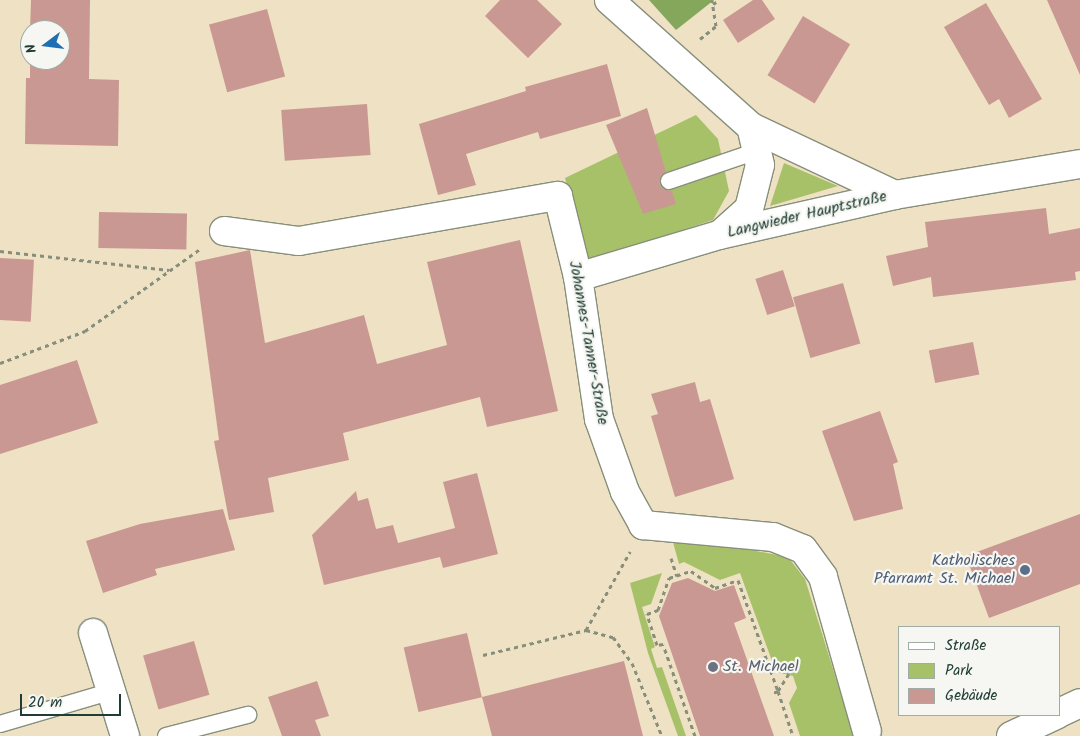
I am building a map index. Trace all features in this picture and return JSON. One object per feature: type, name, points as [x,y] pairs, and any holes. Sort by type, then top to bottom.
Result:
[{"type":"street","name":"Langwieder Hauptstraße","points":[[609,0],[674,60],[754,139],[895,194]]},
{"type":"street","name":"Langwieder Hauptstraße","points":[[719,236],[749,209],[760,165],[754,139]]},
{"type":"street","name":"Langwieder Hauptstraße","points":[[578,278],[719,236],[895,194],[1080,164]]},
{"type":"street","name":"Johannes-Tanner-Straße","points":[[224,231],[299,241],[558,196],[578,278],[599,419],[625,492],[643,525]]},
{"type":"street","points":[[643,525],[774,537],[803,549],[823,577],[867,731]]},
{"type":"street","points":[[93,634],[125,736]]},
{"type":"street","points":[[1060,713],[1080,703]]},
{"type":"street","points":[[1011,736],[1053,716]]},
{"type":"lane","points":[[669,182],[754,139]]},
{"type":"lane","points":[[0,724],[112,691]]},
{"type":"lane","points":[[166,736],[248,716]]},
{"type":"path","points":[[674,60],[716,26],[713,2],[720,0]]},
{"type":"path","points":[[0,363],[85,331],[224,231]]},
{"type":"path","points":[[0,251],[170,270]]},
{"type":"path","points":[[586,630],[610,592],[643,525]]},
{"type":"path","points":[[695,736],[663,644],[657,645],[647,614],[658,610],[669,578],[690,571],[715,588],[738,580],[775,692],[793,736]]},
{"type":"path","points":[[483,655],[586,630],[613,637],[632,664],[662,736]]},
{"type":"path","points":[[775,692],[793,667]]},
{"type":"green space","points":[[649,0],[714,0],[676,30]]},
{"type":"green space","points":[[696,115],[718,139],[729,191],[713,220],[587,262],[565,178]]},
{"type":"green space","points":[[784,163],[838,186],[770,206]]},
{"type":"green space","points":[[671,535],[788,557],[805,579],[854,736],[800,736],[789,703],[797,688],[793,676],[776,672],[740,573],[720,580],[684,562],[679,564]]},
{"type":"green space","points":[[662,573],[651,604],[642,607],[655,647],[651,649],[657,668],[662,667],[686,736],[678,736],[648,653],[630,583]]},
{"type":"building","points":[[31,0],[90,0],[89,79],[119,80],[118,146],[25,144],[26,78],[30,78],[30,70],[70,70],[70,20],[30,20]]},
{"type":"building","points":[[500,0],[537,0],[562,24],[528,58],[485,16]]},
{"type":"building","points":[[753,0],[762,0],[775,19],[738,43],[723,20]]},
{"type":"building","points":[[1047,0],[1080,0],[1080,75]]},
{"type":"building","points":[[986,3],[1042,99],[1009,118],[999,99],[989,105],[944,27]]},
{"type":"building","points":[[267,9],[285,77],[227,92],[209,25]]},
{"type":"building","points":[[803,16],[850,44],[815,103],[767,75]]},
{"type":"building","points":[[607,64],[621,116],[540,139],[538,132],[466,154],[476,185],[438,195],[419,124],[526,91],[525,87]]},
{"type":"building","points":[[367,104],[371,155],[285,161],[281,110]]},
{"type":"building","points":[[647,108],[666,172],[661,175],[659,184],[663,189],[672,191],[676,204],[643,214],[606,125]]},
{"type":"building","points":[[1046,208],[1049,234],[1080,228],[1080,271],[1075,272],[1076,280],[933,297],[931,277],[893,286],[886,256],[928,247],[925,222]]},
{"type":"building","points":[[99,212],[187,214],[186,250],[98,248]]},
{"type":"building","points":[[520,240],[558,411],[487,427],[480,397],[343,433],[349,460],[268,478],[274,512],[229,520],[214,441],[219,440],[195,262],[250,250],[265,343],[364,315],[377,364],[447,345],[427,262]]},
{"type":"building","points":[[0,258],[34,260],[31,322],[0,320]]},
{"type":"building","points":[[783,270],[795,306],[767,315],[755,279]]},
{"type":"building","points":[[843,283],[860,344],[810,358],[793,297]]},
{"type":"building","points":[[973,342],[979,374],[935,383],[929,351]]},
{"type":"building","points":[[77,360],[98,423],[0,454],[0,385]]},
{"type":"building","points":[[695,382],[700,402],[710,399],[734,479],[675,497],[651,416],[658,414],[651,394]]},
{"type":"building","points":[[880,411],[898,462],[893,464],[903,509],[854,521],[822,431]]},
{"type":"building","points":[[477,473],[498,554],[443,568],[440,557],[324,585],[312,535],[356,491],[358,501],[368,498],[376,529],[393,525],[398,543],[455,528],[443,482]]},
{"type":"building","points":[[223,509],[235,550],[155,569],[157,575],[103,593],[86,541],[140,524]]},
{"type":"building","points":[[1080,514],[1080,584],[989,618],[966,556]]},
{"type":"building","name":"St. Michael","points":[[688,578],[715,591],[734,585],[746,618],[734,623],[774,736],[700,736],[659,616],[672,583]]},
{"type":"building","points":[[467,633],[482,697],[419,712],[404,648]]},
{"type":"building","points":[[194,641],[209,695],[158,709],[143,656]]},
{"type":"building","points":[[624,661],[643,736],[492,736],[482,697]]},
{"type":"building","points":[[317,681],[329,716],[315,720],[321,736],[282,736],[268,697]]},
{"type":"place","name":"Katholisches Pfarramt St. Michael","points":[[1025,570]]},
{"type":"place","name":"St. Michael","points":[[713,667]]}]
